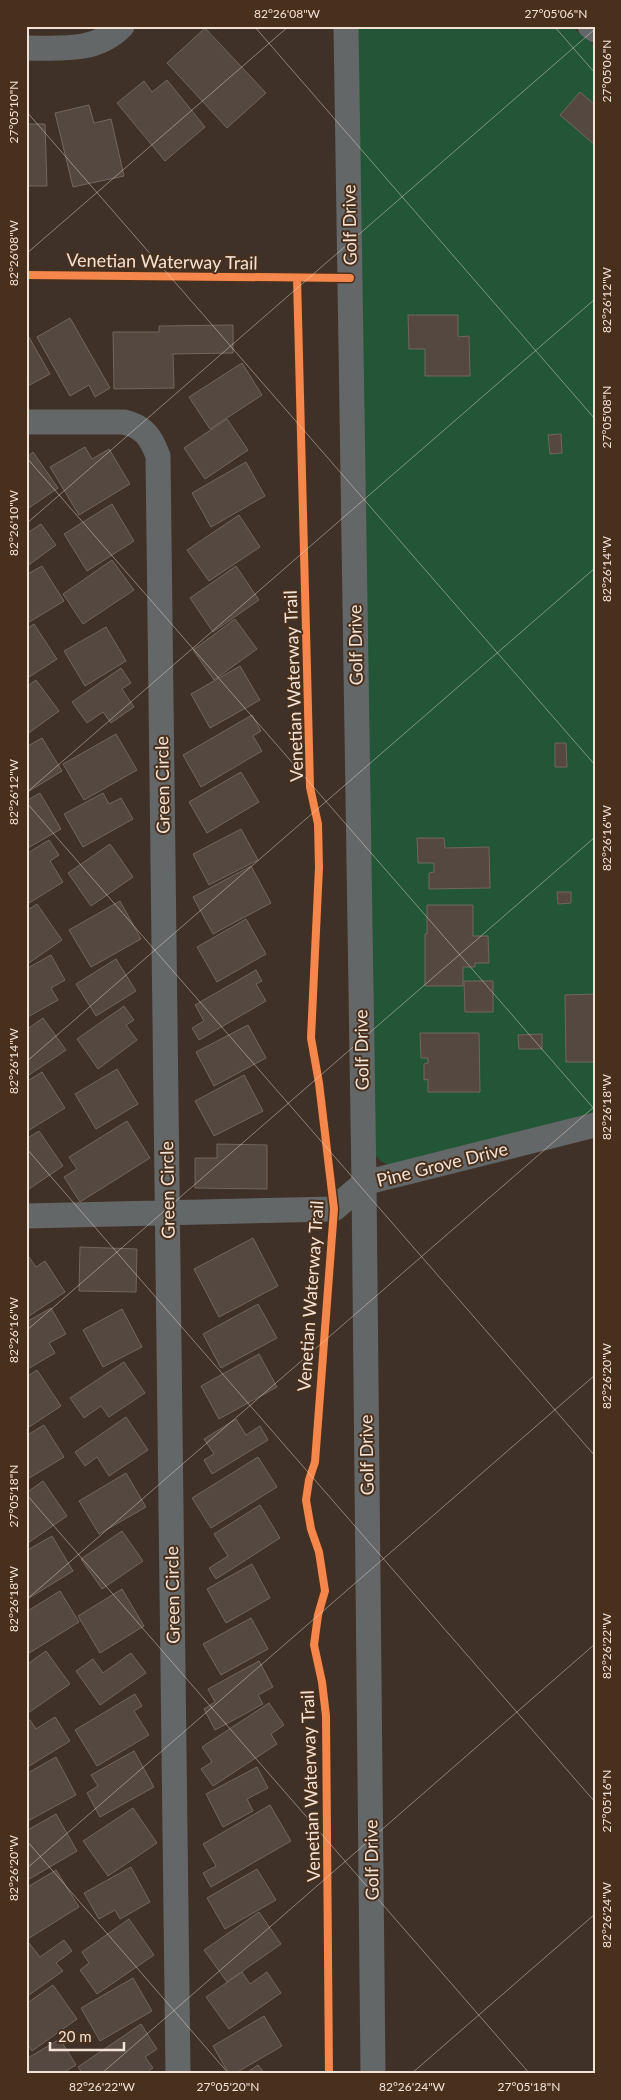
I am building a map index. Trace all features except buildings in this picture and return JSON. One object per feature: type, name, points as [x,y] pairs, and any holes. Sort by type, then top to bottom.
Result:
[{"type":"street","points":[[26,48],[82,47],[107,38],[122,26]]},
{"type":"street","name":"Golf Drive","points":[[346,26],[364,1183],[373,2074]]},
{"type":"street","points":[[590,26],[595,30]]},
{"type":"street","name":"Green Circle","points":[[26,422],[124,422],[135,425],[147,432],[158,456],[178,2074]]},
{"type":"street","name":"Pine Grove Drive","points":[[26,1216],[334,1210],[364,1183],[595,1125]]},
{"type":"green space","points":[[358,26],[571,26],[595,46],[595,1116],[390,1166],[375,1155]]},
{"type":"cycle path","name":"Venetian Waterway Trail","points":[[26,275],[350,278]]},
{"type":"cycle path","name":"Venetian Waterway Trail","points":[[297,278],[310,787],[318,824],[319,867],[311,1038],[319,1083],[334,1209],[315,1462],[309,1480],[306,1500],[311,1529],[319,1552],[325,1591],[318,1615],[314,1645],[322,1682],[326,1716],[329,2074]]}]
